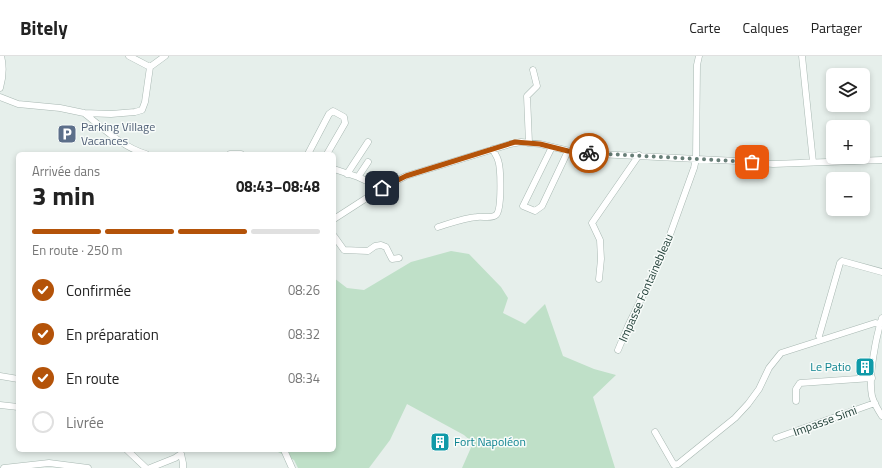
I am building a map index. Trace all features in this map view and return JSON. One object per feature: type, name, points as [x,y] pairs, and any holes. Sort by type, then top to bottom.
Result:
[{"type":"street","points":[[0,56],[3,75],[0,88]]},
{"type":"street","points":[[129,56],[150,67]]},
{"type":"street","points":[[0,97],[18,104],[60,108],[84,113],[111,114],[135,112],[142,110],[145,102],[150,67],[165,56]]},
{"type":"street","name":"Impasse Fontainebleau","points":[[618,350],[663,254],[694,168],[696,158],[697,65],[699,56]]},
{"type":"street","points":[[802,56],[813,162]]},
{"type":"street","points":[[528,143],[527,96],[537,86],[534,70]]},
{"type":"street","points":[[309,152],[332,111],[344,117],[345,123],[329,152]]},
{"type":"street","points":[[84,113],[113,137],[132,150],[139,152]]},
{"type":"street","points":[[347,174],[368,142]]},
{"type":"street","points":[[336,218],[382,188],[406,176],[515,142],[552,147],[578,153],[696,158],[780,164],[882,160]]},
{"type":"street","points":[[552,147],[523,206],[535,211],[542,206],[568,151]]},
{"type":"street","points":[[438,227],[462,220],[478,217],[492,217],[497,215],[499,211],[500,189],[499,162],[493,149]]},
{"type":"street","points":[[599,279],[601,259],[600,240],[592,223],[639,155]]},
{"type":"street","points":[[358,177],[368,162]]},
{"type":"street","points":[[336,171],[358,177],[382,188]]},
{"type":"street","points":[[336,239],[344,250],[368,250],[375,246],[381,245],[386,247],[392,259],[399,258]]},
{"type":"street","points":[[819,336],[840,263],[842,261],[882,272]]},
{"type":"street","points":[[881,321],[876,341],[871,392],[882,416]]},
{"type":"street","points":[[655,432],[674,465],[678,464],[735,418],[748,404],[759,389],[769,368],[781,353],[881,321]]},
{"type":"street","points":[[0,376],[16,380]]},
{"type":"street","points":[[796,401],[796,389],[800,384],[872,378]]},
{"type":"street","name":"Impasse Simi","points":[[776,438],[875,403]]},
{"type":"street","points":[[0,405],[16,407]]},
{"type":"street","points":[[133,452],[146,468]]},
{"type":"street","points":[[150,468],[175,458],[182,452]]},
{"type":"street","points":[[182,452],[183,468]]},
{"type":"street","points":[[285,452],[292,468]]},
{"type":"street","points":[[4,468],[49,466],[88,468]]},
{"type":"green space","points":[[451,251],[469,254],[501,287],[508,298],[503,313],[525,324],[545,304],[563,356],[594,369],[616,375],[593,397],[615,468],[462,468],[473,443],[464,435],[407,404],[390,440],[369,468],[298,468],[294,460],[278,452],[336,452],[336,280],[347,288],[364,290],[411,262]]},
{"type":"way so far","points":[[589,153],[752,162]]},
{"type":"place","name":"Parking Village Vacances","points":[[67,134]]},
{"type":"place","name":"Le Patio","points":[[865,367]]},
{"type":"place","name":"Fort Napoléon","points":[[440,442]]},
{"type":"route","points":[[382,188],[406,176],[515,142],[540,144],[578,153],[589,153]]}]
